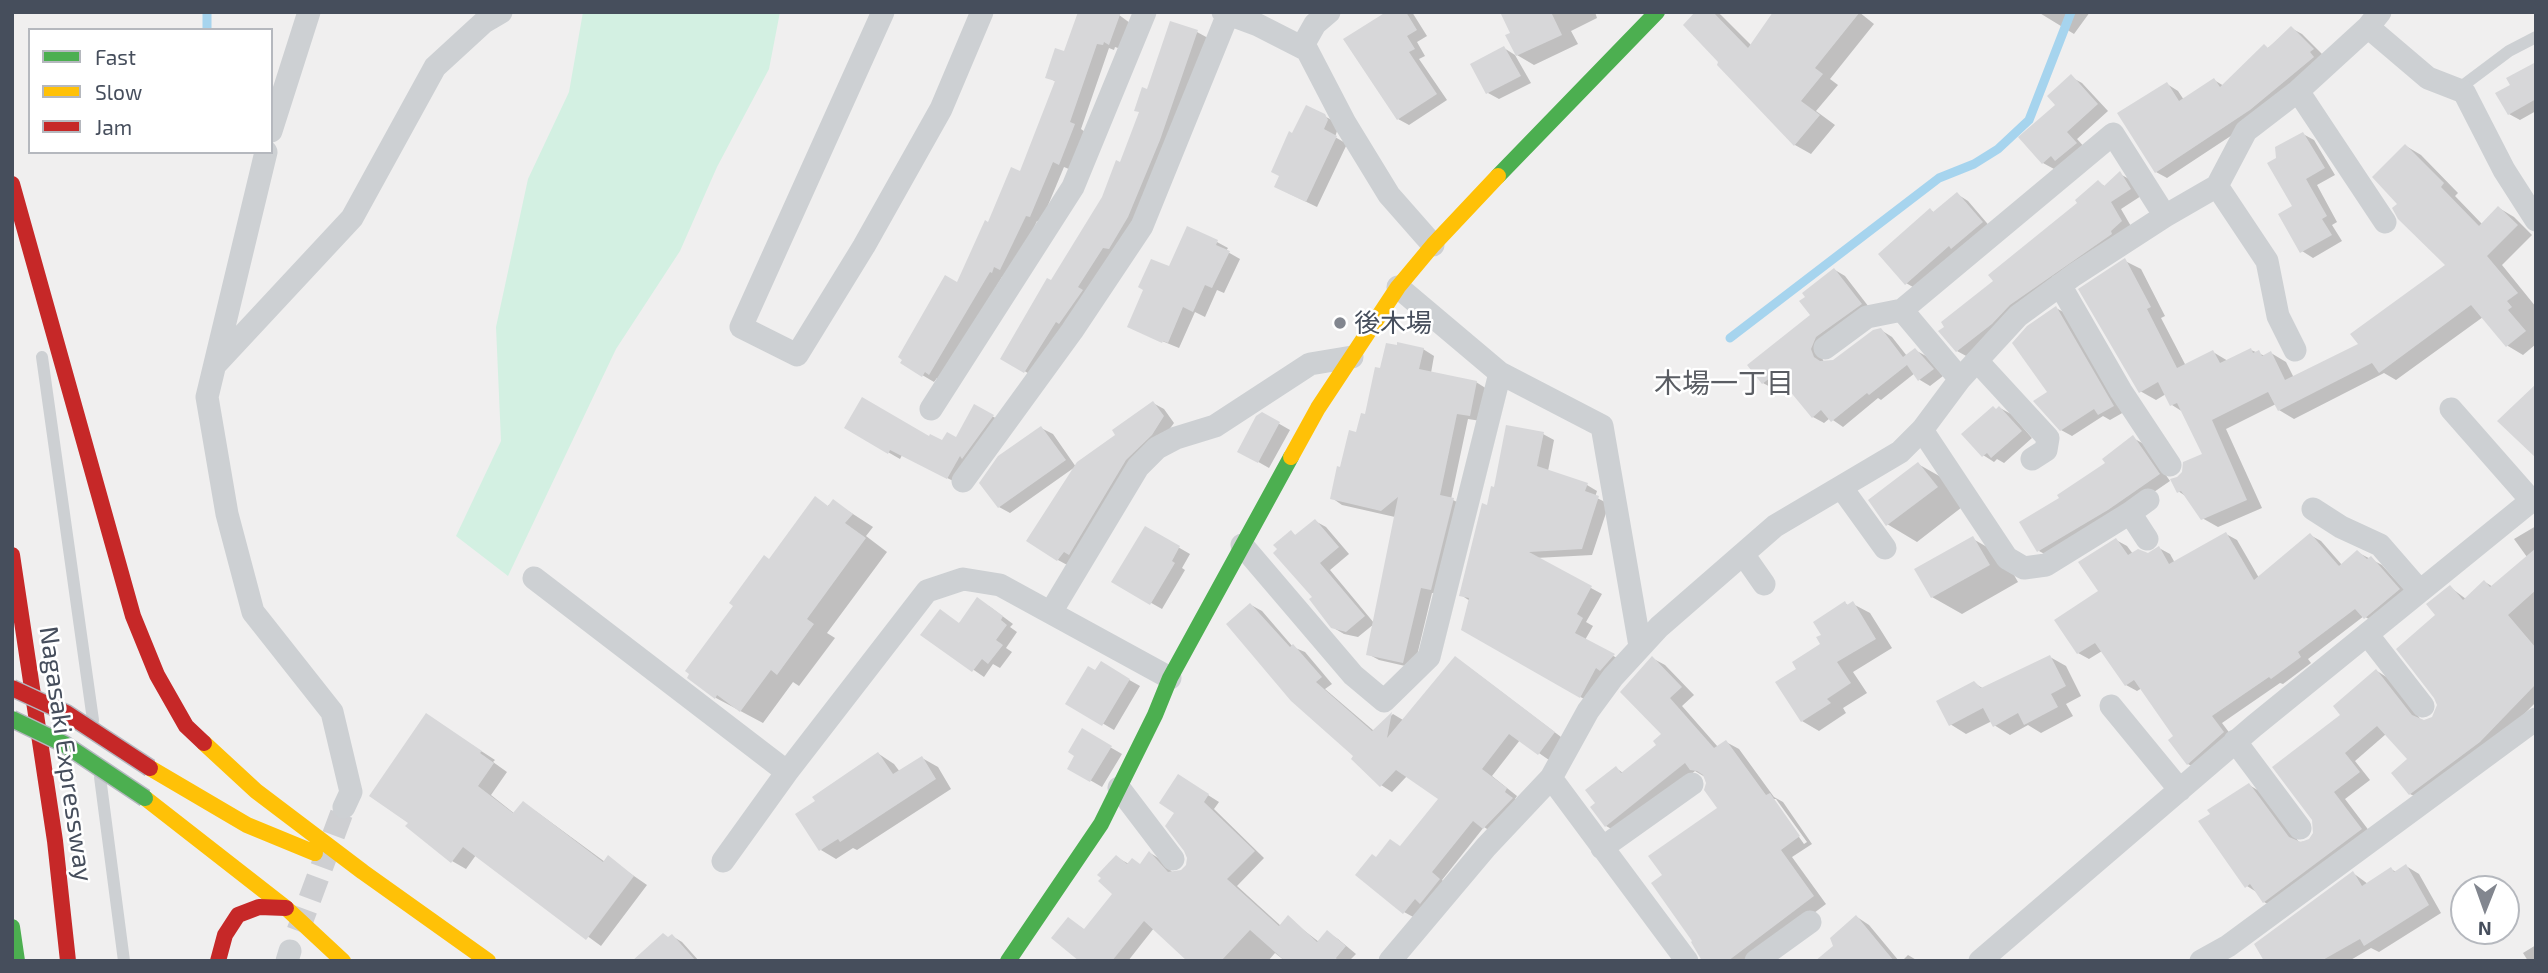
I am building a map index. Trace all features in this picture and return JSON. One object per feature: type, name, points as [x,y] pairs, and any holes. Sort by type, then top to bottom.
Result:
[{"type":"main road","points":[[1008,961],[1094,836],[1171,678],[1242,545],[1318,408],[1398,287],[1433,245],[1654,13]]},
{"type":"main road","points":[[12,184],[133,616],[157,675],[186,726],[256,791],[488,961]]},
{"type":"main road","name":"Nagasaki Expressway","points":[[12,555],[54,841],[68,961]]},
{"type":"main road","points":[[12,688],[66,713],[150,768],[247,825],[363,872]]},
{"type":"main road","points":[[12,719],[64,744],[145,797],[286,908],[343,961]]},
{"type":"main road","points":[[218,961],[226,935],[239,915],[258,907],[286,908]]},
{"type":"main road","points":[[12,928],[17,961]]},
{"type":"street","points":[[273,125],[309,12]]},
{"type":"street","points":[[214,367],[352,218],[435,67],[484,22],[501,12]]},
{"type":"street","points":[[883,12],[741,327],[797,355],[864,246],[941,109],[982,12]]},
{"type":"street","points":[[931,409],[1073,187],[1144,12]]},
{"type":"street","points":[[1302,47],[1315,24],[1329,12]]},
{"type":"street","points":[[963,481],[1072,331],[1142,226],[1226,13],[1258,25],[1307,50],[1345,123],[1389,195],[1433,245]]},
{"type":"street","points":[[1390,961],[1486,848],[1552,778],[1588,711],[1640,646],[1774,526],[1900,452],[1922,430],[1960,379],[2018,316],[2165,215],[2217,186],[2246,131],[2298,91],[2374,20],[2428,78],[2464,92],[2504,170],[2536,220]]},
{"type":"street","points":[[2298,91],[2385,222]]},
{"type":"street","points":[[1825,348],[1867,317],[1902,310],[2113,134],[2165,215]]},
{"type":"street","points":[[266,154],[207,397],[227,514],[253,612],[332,712],[351,792],[344,807]]},
{"type":"street","points":[[2217,186],[2266,261],[2278,316],[2295,350]]},
{"type":"street","points":[[2060,285],[2121,391],[2170,465]]},
{"type":"street","points":[[1398,287],[1500,373],[1602,426],[1640,646]]},
{"type":"street","points":[[1902,310],[1960,379]]},
{"type":"street","points":[[1051,612],[1138,467],[1157,448],[1175,438],[1215,426],[1310,364],[1352,357]]},
{"type":"street","points":[[1978,362],[2048,438],[2046,450],[2032,459]]},
{"type":"street","points":[[1242,545],[1353,675],[1384,701],[1429,657],[1500,373]]},
{"type":"street","points":[[1980,961],[2235,741],[2534,499],[2451,409]]},
{"type":"street","points":[[1922,430],[2007,558],[2024,568],[2046,565],[2139,506],[2147,539]]},
{"type":"street","points":[[1841,487],[1885,548]]},
{"type":"street","points":[[2313,509],[2341,527],[2380,545],[2420,591]]},
{"type":"street","points":[[1743,554],[1764,584]]},
{"type":"street","points":[[534,578],[787,772]]},
{"type":"street","points":[[723,861],[787,772],[927,591],[963,579],[1000,585],[1171,678]]},
{"type":"street","points":[[2367,634],[2423,706]]},
{"type":"street","points":[[2110,706],[2179,790]]},
{"type":"street","points":[[2202,961],[2232,954],[2536,719]]},
{"type":"street","points":[[2235,741],[2300,828]]},
{"type":"street","points":[[1552,778],[1687,961]]},
{"type":"street","points":[[1602,848],[1692,784]]},
{"type":"street","points":[[1119,789],[1173,859]]},
{"type":"street","points":[[1756,961],[1810,922]]},
{"type":"lane","points":[[2457,90],[2509,51],[2536,37]]},
{"type":"lane","points":[[19,208],[36,315]]},
{"type":"lane","points":[[40,342],[61,476],[124,961]]},
{"type":"green space","points":[[583,12],[780,12],[769,69],[717,167],[680,251],[616,349],[508,576],[456,536],[501,441],[496,327],[528,179],[569,92]]},
{"type":"building","points":[[1078,12],[1121,12],[1109,45],[1104,42],[1103,45],[1097,44],[1070,122],[1075,124],[1059,165],[1053,162],[1030,217],[1026,216],[1000,270],[994,267],[992,273],[990,272],[929,375],[925,372],[922,377],[900,363],[902,360],[898,357],[945,275],[957,282],[985,220],[988,222],[1011,167],[1020,171],[1055,81],[1045,78],[1055,48],[1064,51]]},
{"type":"building","points":[[1386,12],[1406,12],[1417,30],[1407,36],[1415,49],[1409,52],[1437,94],[1397,120],[1343,39]]},
{"type":"building","points":[[1500,12],[1551,12],[1562,35],[1516,56],[1505,35],[1510,33]]},
{"type":"building","points":[[1695,12],[1713,12],[1748,48],[1773,12],[1860,12],[1815,68],[1823,74],[1801,101],[1820,115],[1794,146],[1683,25]]},
{"type":"building","points":[[1170,21],[1198,30],[1160,140],[1128,217],[1109,249],[1103,248],[1078,287],[1083,290],[1059,324],[1056,322],[1024,373],[1000,359],[1047,278],[1051,280],[1102,197],[1116,160],[1120,162],[1139,112],[1134,111],[1142,87],[1147,89]]},
{"type":"building","points":[[2291,26],[2314,49],[2310,52],[2314,57],[2250,110],[2155,173],[2117,113],[2167,82],[2179,101],[2214,78],[2220,87],[2264,44],[2268,48]]},
{"type":"building","points":[[1504,46],[1521,76],[1486,94],[1470,64]]},
{"type":"building","points":[[2536,62],[2536,99],[2508,115],[2495,93],[2510,85],[2506,78]]},
{"type":"building","points":[[2071,74],[2098,104],[2067,132],[2077,143],[2055,161],[2051,156],[2042,164],[2018,137],[2055,105],[2047,96]]},
{"type":"building","points":[[1306,105],[1325,114],[1328,120],[1324,129],[1337,136],[1306,202],[1274,187],[1279,176],[1271,172],[1289,131],[1292,133]]},
{"type":"building","points":[[2303,132],[2325,168],[2306,179],[2327,216],[2322,219],[2332,235],[2300,253],[2278,214],[2292,206],[2267,163],[2276,158],[2275,147]]},
{"type":"building","points":[[2405,144],[2444,183],[2441,187],[2479,226],[2498,206],[2518,225],[2487,256],[2518,293],[2507,301],[2512,307],[2508,310],[2526,331],[2506,347],[2471,305],[2379,373],[2372,363],[2278,411],[2268,392],[2212,420],[2247,500],[2201,520],[2181,491],[2177,493],[2170,479],[2182,472],[2183,462],[2202,454],[2177,403],[2170,406],[2158,382],[2139,393],[2078,289],[2125,258],[2151,307],[2147,309],[2177,368],[2213,350],[2220,363],[2251,348],[2253,353],[2259,350],[2262,356],[2271,351],[2285,380],[2358,344],[2350,334],[2445,265],[2398,219],[2392,208],[2397,204],[2372,177]]},
{"type":"building","points":[[2120,171],[2131,189],[2111,202],[2122,221],[2111,231],[2112,234],[2010,305],[1992,324],[1956,352],[1938,331],[1944,327],[1941,322],[1993,281],[1988,275],[2077,203],[2075,200],[2098,180],[2104,186]]},
{"type":"building","points":[[1957,192],[1983,222],[1951,249],[1949,246],[1905,285],[1878,254],[1930,208],[1933,212]]},
{"type":"building","points":[[1187,226],[1218,240],[1216,245],[1230,251],[1212,288],[1205,285],[1193,312],[1183,307],[1168,343],[1162,343],[1127,327],[1143,290],[1138,287],[1151,259],[1169,266]]},
{"type":"building","points":[[1834,268],[1862,304],[1816,337],[1811,349],[1814,357],[1820,361],[1833,360],[1873,330],[1881,328],[1903,357],[1915,348],[1934,369],[1918,381],[1907,365],[1831,422],[1821,410],[1812,418],[1784,384],[1778,389],[1770,378],[1762,384],[1747,365],[1810,315],[1799,301],[1805,297],[1802,293]]},
{"type":"building","points":[[2056,306],[2114,406],[2098,415],[2094,409],[2060,431],[2033,401],[2047,392],[2012,343],[2027,326]]},
{"type":"building","points":[[1397,342],[1424,348],[1419,369],[1477,381],[1470,416],[1457,414],[1440,495],[1454,498],[1431,590],[1421,588],[1403,663],[1366,655],[1398,497],[1381,511],[1330,499],[1349,430],[1356,432],[1361,413],[1365,414],[1375,367],[1380,368],[1386,343],[1397,345]]},
{"type":"building","points":[[2536,384],[2536,458],[2497,421]]},
{"type":"building","points":[[862,397],[929,436],[930,434],[942,440],[947,432],[956,437],[974,404],[994,415],[962,459],[960,456],[947,479],[890,450],[888,454],[844,428]]},
{"type":"building","points":[[1153,401],[1164,416],[1152,435],[1126,460],[1069,555],[1064,552],[1057,561],[1026,541],[1077,462],[1115,435],[1112,430]]},
{"type":"building","points":[[1993,406],[1996,409],[1999,406],[2022,431],[1991,458],[1987,453],[1982,457],[1961,434]]},
{"type":"building","points":[[1262,412],[1280,422],[1258,463],[1237,452],[1256,416]]},
{"type":"building","points":[[1506,425],[1544,432],[1537,466],[1588,483],[1585,491],[1599,496],[1582,549],[1529,552],[1592,586],[1577,614],[1583,618],[1575,633],[1615,654],[1600,671],[1596,668],[1580,698],[1461,630],[1469,598],[1459,596],[1482,503],[1487,505],[1491,486],[1494,487]]},
{"type":"building","points":[[1041,426],[1066,460],[998,508],[979,483],[998,456]]},
{"type":"building","points":[[2133,435],[2160,474],[2108,510],[2037,552],[2019,522],[2059,498],[2057,495],[2105,463],[2102,459]]},
{"type":"building","points":[[1918,462],[1938,487],[1886,526],[1868,500]]},
{"type":"building","points":[[815,496],[828,506],[833,499],[853,514],[845,523],[866,538],[807,619],[814,624],[777,675],[771,670],[740,712],[717,695],[715,699],[687,678],[689,674],[685,671],[733,606],[729,603],[764,555],[769,559]]},
{"type":"building","points":[[1315,519],[1339,547],[1320,563],[1365,616],[1346,632],[1331,628],[1309,599],[1312,597],[1273,553],[1277,549],[1273,545],[1291,530],[1295,535]]},
{"type":"building","points":[[1145,526],[1180,546],[1172,561],[1175,563],[1150,605],[1111,582]]},
{"type":"building","points":[[2226,532],[2254,580],[2310,533],[2339,566],[2357,550],[2367,559],[2371,556],[2400,589],[2364,619],[2355,609],[2298,652],[2301,657],[2212,716],[2224,732],[2187,765],[2168,740],[2173,736],[2134,680],[2125,686],[2095,643],[2077,654],[2054,620],[2098,591],[2078,562],[2116,538],[2128,555],[2138,549],[2148,553],[2159,546],[2169,564]]},
{"type":"building","points":[[1973,536],[1990,565],[1931,598],[1914,569]]},
{"type":"building","points":[[2536,548],[2536,590],[2508,615],[2536,648],[2536,684],[2480,742],[2409,795],[2391,773],[2407,759],[2377,726],[2345,753],[2360,772],[2334,792],[2362,829],[2263,903],[2250,884],[2245,888],[2198,821],[2210,814],[2207,810],[2249,783],[2289,837],[2301,842],[2309,839],[2313,833],[2312,820],[2272,767],[2340,715],[2333,706],[2376,669],[2412,715],[2424,720],[2432,717],[2437,705],[2434,698],[2396,649],[2435,615],[2426,604],[2450,585],[2463,600],[2484,580],[2490,587]]},
{"type":"building","points":[[977,597],[1003,616],[1001,620],[1007,625],[996,640],[1003,645],[988,664],[982,659],[972,672],[920,635],[940,609],[959,623]]},
{"type":"building","points":[[1845,601],[1847,605],[1853,601],[1876,639],[1837,662],[1851,683],[1827,699],[1831,703],[1801,722],[1775,682],[1796,669],[1792,662],[1820,644],[1816,637],[1821,635],[1813,622]]},
{"type":"building","points":[[1250,603],[1290,647],[1293,644],[1322,677],[1316,682],[1372,731],[1392,712],[1387,738],[1455,656],[1555,732],[1538,755],[1509,734],[1482,769],[1507,788],[1505,792],[1513,798],[1483,829],[1473,821],[1432,872],[1440,879],[1420,904],[1415,899],[1403,914],[1355,875],[1372,854],[1376,857],[1390,839],[1400,846],[1438,799],[1396,770],[1380,787],[1351,759],[1353,756],[1291,701],[1226,624]]},
{"type":"building","points":[[2050,655],[2066,686],[2051,694],[2058,707],[2024,725],[2018,713],[1993,727],[1983,708],[1949,726],[1936,701],[1974,681],[1981,688]]},
{"type":"building","points":[[1652,656],[1682,687],[1670,698],[1714,748],[1726,740],[1766,795],[1770,793],[1800,836],[1781,850],[1814,896],[1728,961],[1702,961],[1692,941],[1651,883],[1662,875],[1648,856],[1717,808],[1704,790],[1706,783],[1703,775],[1690,770],[1685,763],[1605,827],[1590,807],[1595,803],[1585,790],[1616,766],[1621,773],[1656,745],[1653,741],[1661,734],[1620,692]]},
{"type":"building","points":[[1101,661],[1130,679],[1102,726],[1065,704],[1088,666],[1095,670]]},
{"type":"building","points":[[426,713],[482,751],[480,753],[494,763],[478,786],[513,813],[523,801],[603,862],[608,855],[634,876],[586,940],[463,847],[451,863],[405,826],[408,823],[369,796]]},
{"type":"building","points":[[1082,728],[1112,746],[1090,782],[1067,769],[1074,756],[1068,752]]},
{"type":"building","points":[[878,752],[893,774],[922,756],[936,779],[840,842],[838,839],[819,851],[795,814],[815,801],[812,797]]},
{"type":"building","points":[[1178,774],[1209,794],[1204,802],[1255,851],[1227,879],[1279,926],[1288,915],[1317,942],[1327,930],[1346,946],[1336,958],[1338,961],[1285,961],[1250,930],[1221,961],[1187,961],[1144,921],[1112,961],[1079,961],[1051,938],[1068,917],[1084,929],[1112,894],[1098,881],[1101,878],[1097,875],[1116,855],[1127,864],[1132,858],[1140,864],[1149,851],[1168,872],[1181,870],[1186,865],[1184,851],[1165,826],[1174,813],[1159,803]]},
{"type":"building","points":[[2406,864],[2429,905],[2364,946],[2360,939],[2321,961],[2264,961],[2254,944],[2353,871],[2362,886],[2391,867],[2394,872]]},
{"type":"building","points":[[1856,915],[1894,961],[1815,961],[1833,946],[1830,938]]},
{"type":"building","points":[[663,933],[668,937],[672,934],[696,961],[632,961]]},
{"type":"waterway","points":[[207,12],[207,28]]},
{"type":"waterway","points":[[1730,338],[1939,178],[1974,164],[1998,149],[2029,120],[2071,12]]},
{"type":"tunnel","points":[[298,931],[344,807]]},
{"type":"traffic: fast","points":[[1498,176],[1657,12]]},
{"type":"traffic: fast","points":[[1008,961],[1101,824],[1155,715],[1170,678],[1291,457]]},
{"type":"traffic: fast","points":[[12,719],[64,744],[145,798]]},
{"type":"traffic: fast","points":[[12,927],[17,961]]},
{"type":"traffic: slow","points":[[1291,457],[1318,408],[1398,287],[1433,245],[1498,176]]},
{"type":"traffic: slow","points":[[204,743],[256,791],[488,961]]},
{"type":"traffic: slow","points":[[150,768],[247,825],[315,853]]},
{"type":"traffic: slow","points":[[145,798],[286,908],[343,961]]},
{"type":"traffic: jam","points":[[12,184],[133,616],[157,675],[186,726],[204,743]]},
{"type":"traffic: jam","points":[[12,555],[55,841],[68,961]]},
{"type":"traffic: jam","points":[[12,688],[66,713],[150,768]]},
{"type":"traffic: jam","points":[[218,961],[225,935],[238,915],[259,907],[286,908]]},
{"type":"place","name":"後木場","points":[[1340,323]]},
{"type":"district","name":"木場一丁目","points":[[1724,384]]}]
